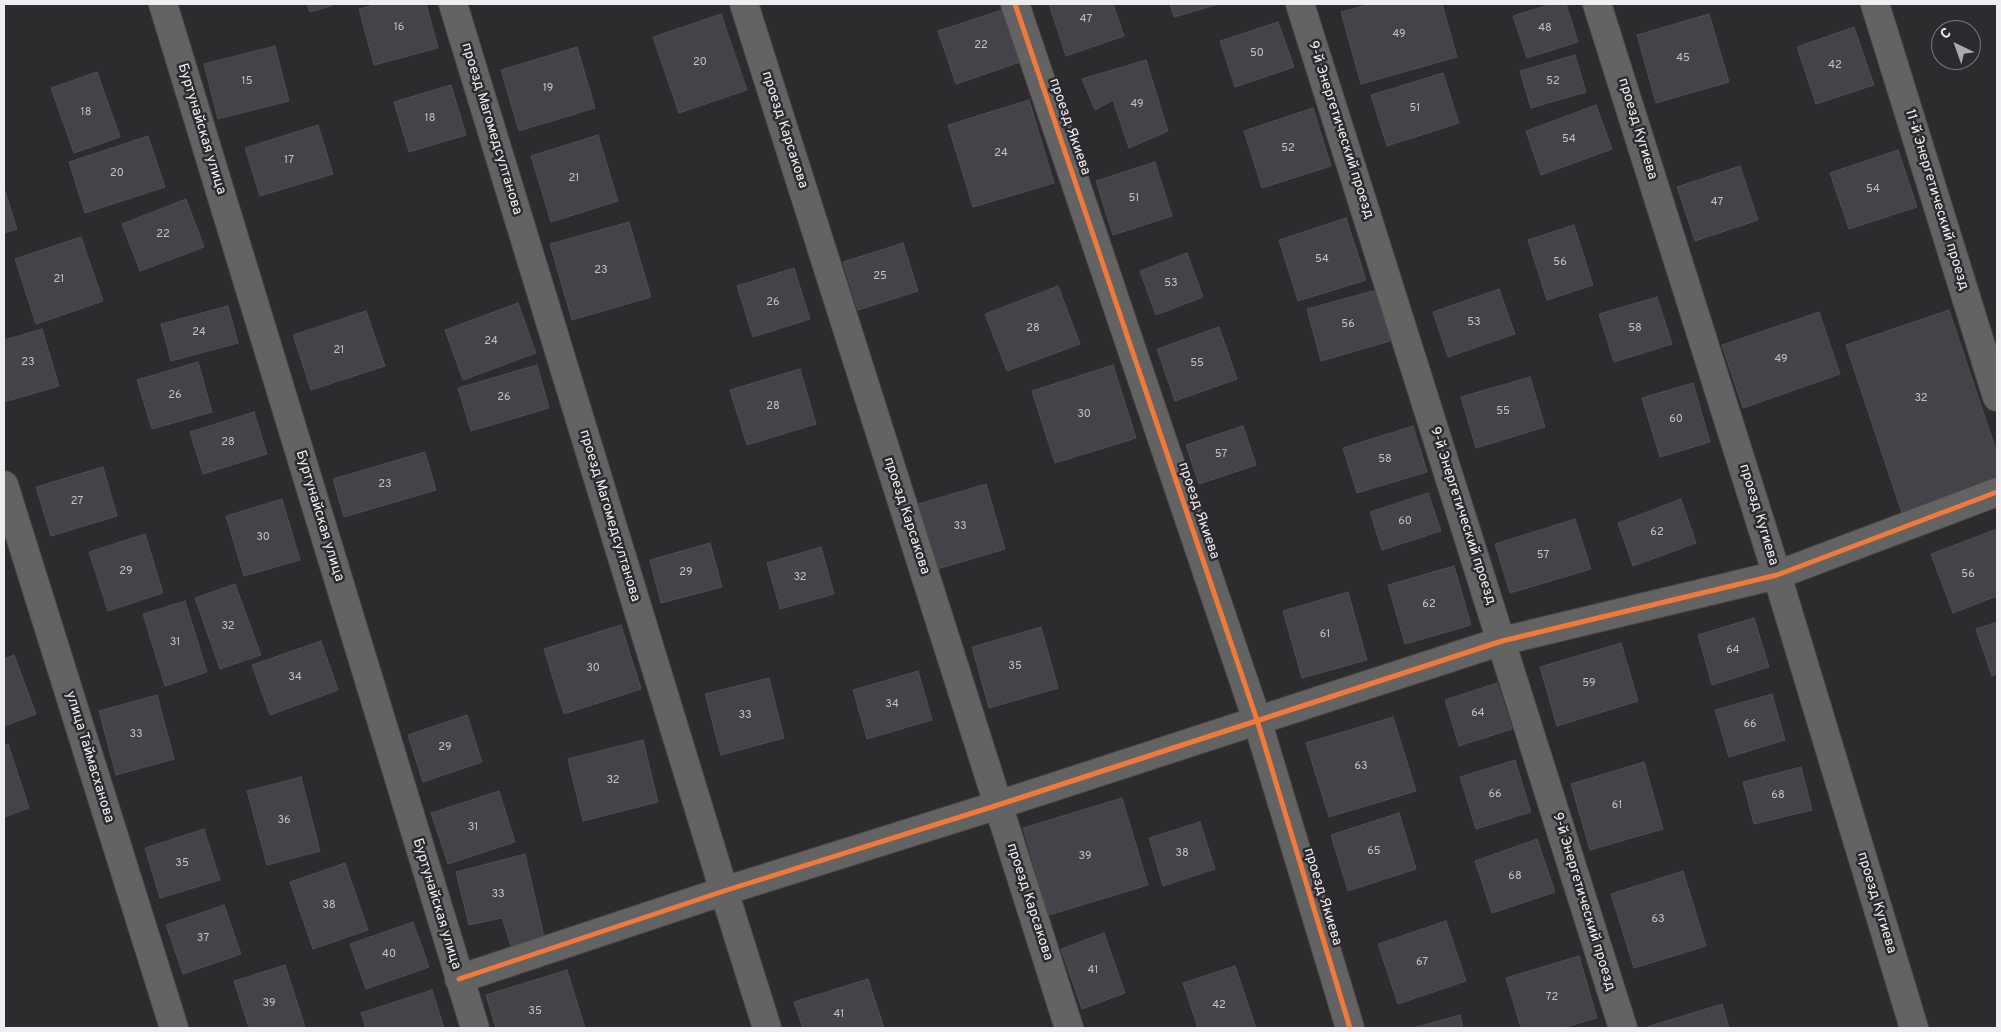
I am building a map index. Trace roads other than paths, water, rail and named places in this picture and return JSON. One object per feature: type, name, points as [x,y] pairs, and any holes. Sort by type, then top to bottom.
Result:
[{"type":"street","name":"Буртунайская улица","points":[[163,4],[475,1028]]},
{"type":"street","name":"проезд Магомедсултанова","points":[[453,4],[767,1028]]},
{"type":"street","name":"проезд Карсакова","points":[[744,4],[1069,1028]]},
{"type":"street","name":"проезд Якиева","points":[[1015,4],[1256,720],[1350,1028]]},
{"type":"street","name":"9-й Энергетический проезд","points":[[1300,4],[1623,1028]]},
{"type":"street","name":"проезд Кугиева","points":[[1597,4],[1777,575],[1914,1028]]},
{"type":"street","name":"11-й Энергетический проезд","points":[[1876,4],[1997,397]]},
{"type":"street","name":"улица Таймасханова","points":[[4,485],[174,1028]]},
{"type":"street","points":[[459,979],[724,891],[1502,641],[1777,575],[1997,492]]}]
